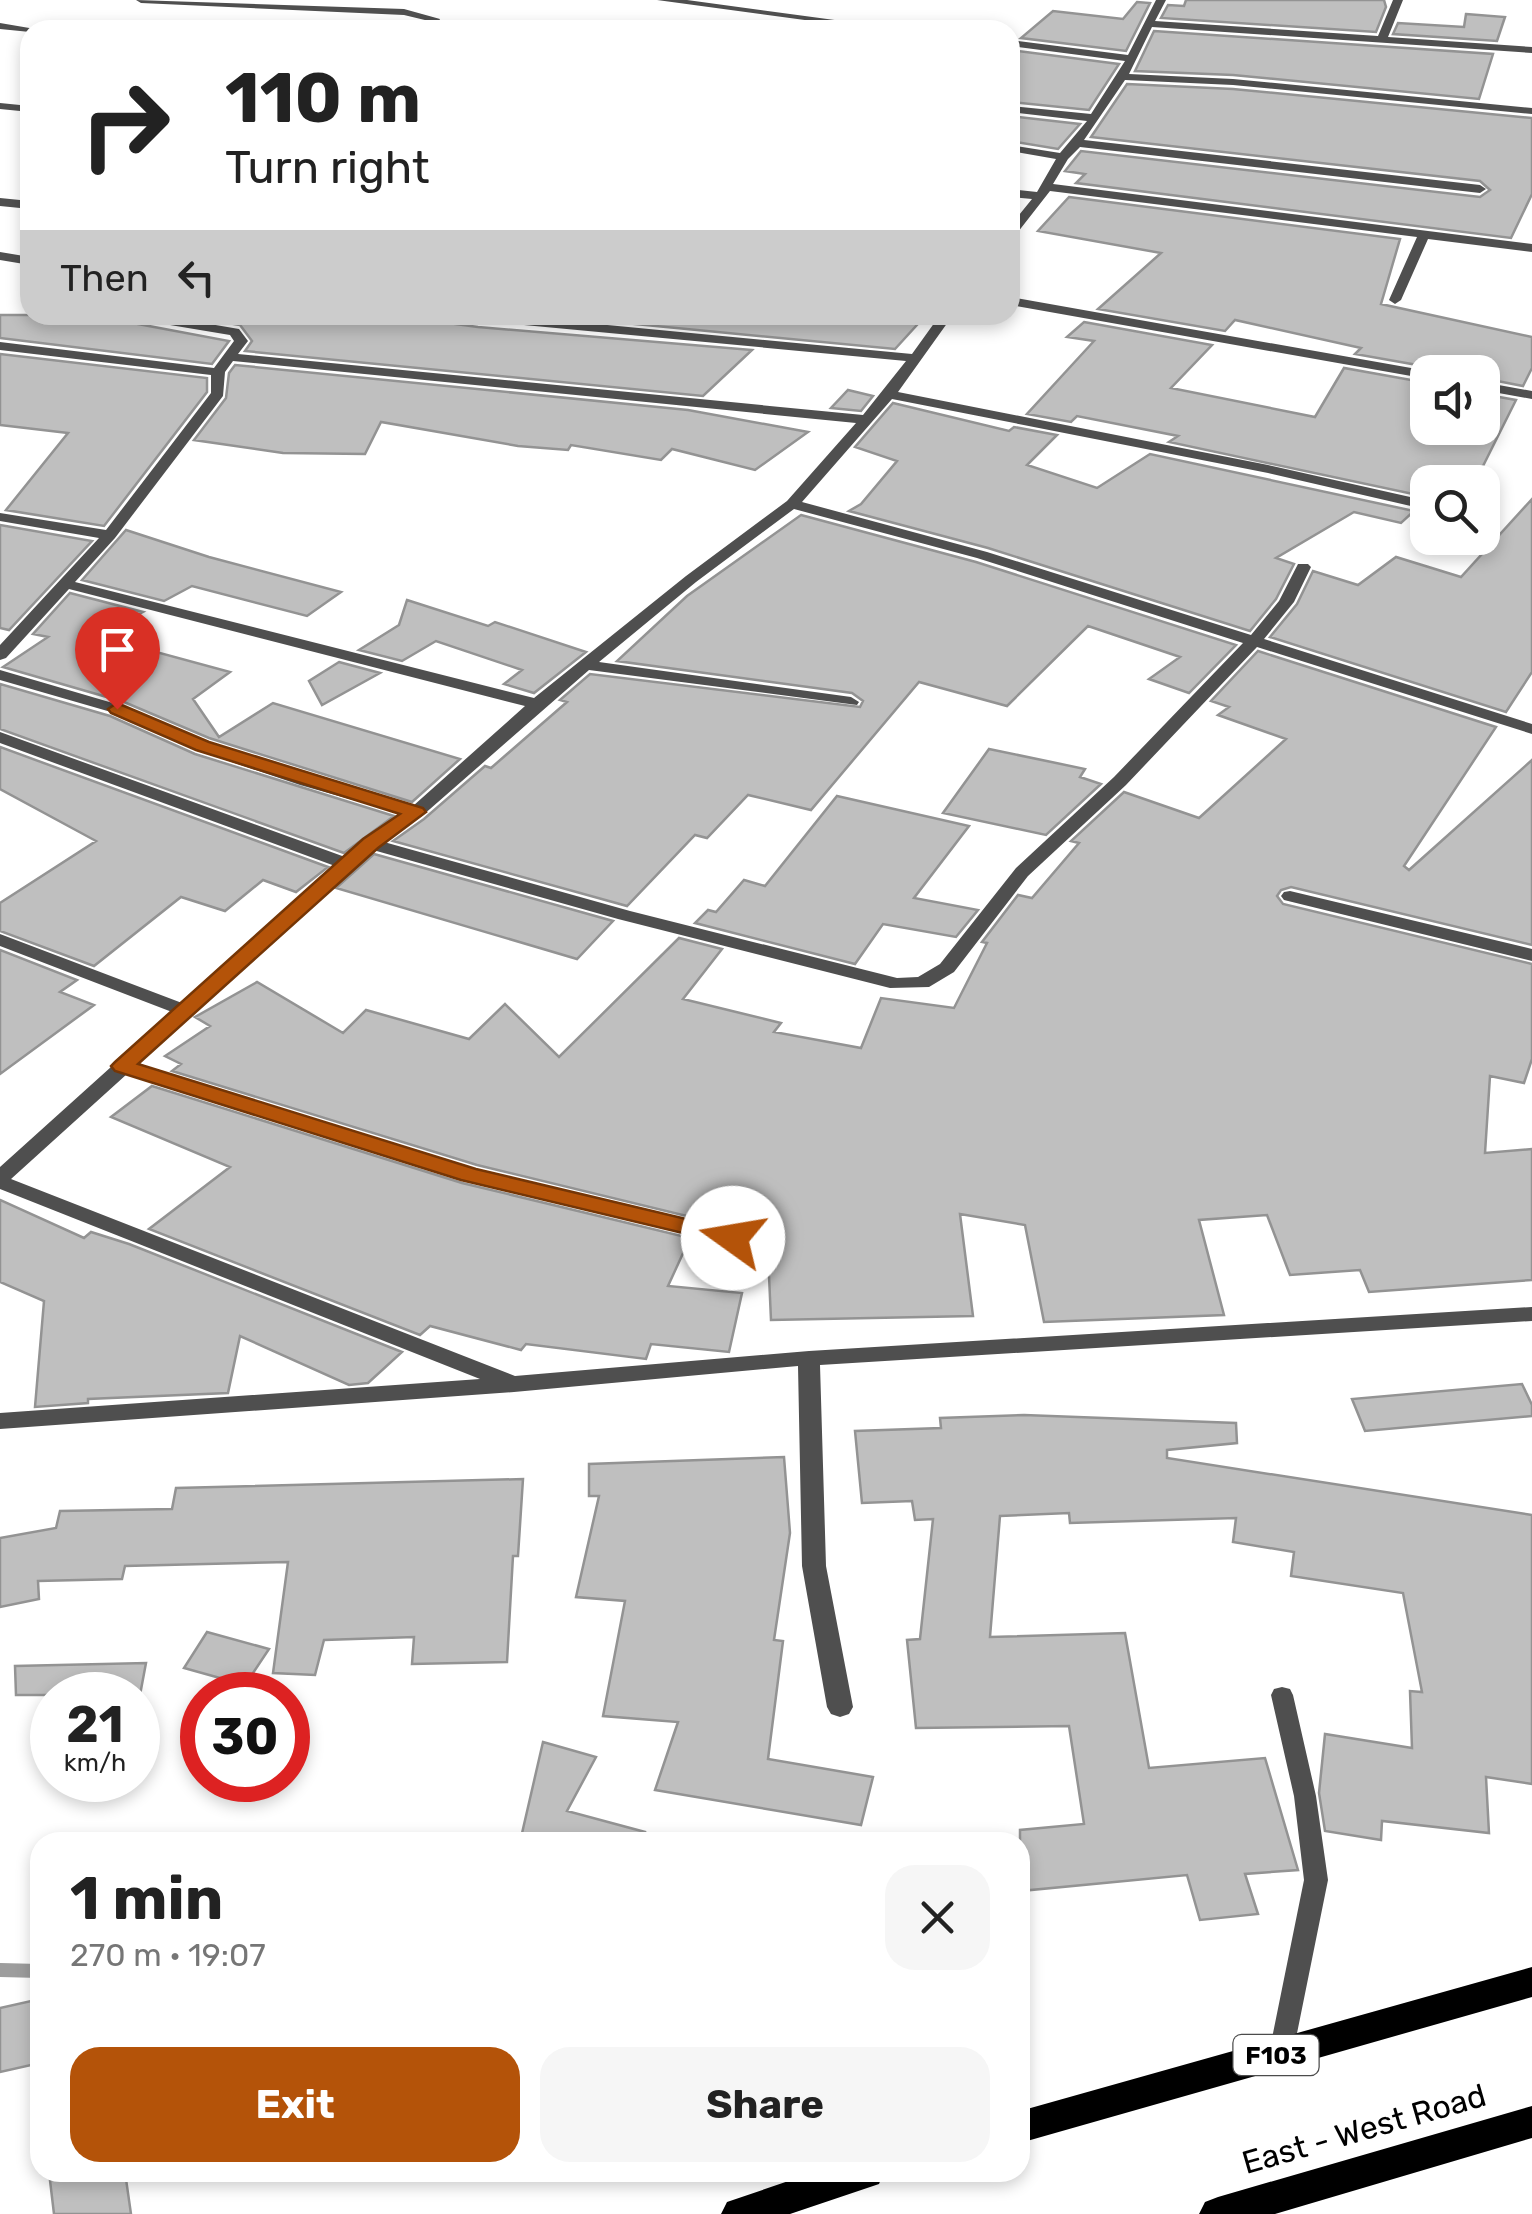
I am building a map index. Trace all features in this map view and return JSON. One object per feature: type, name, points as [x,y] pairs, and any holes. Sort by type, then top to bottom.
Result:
[{"type":"main road","name":"F103","points":[[1030,2125],[1532,1982]]},
{"type":"main road","name":"East - West Road","points":[[1218,2214],[1532,2122]]},
{"type":"main road","points":[[740,2214],[836,2182]]},
{"type":"street","points":[[142,0],[404,12],[435,20]]},
{"type":"street","points":[[662,0],[823,20]]},
{"type":"street","points":[[1020,222],[1122,77],[1161,0]]},
{"type":"street","points":[[1382,40],[1398,0]]},
{"type":"street","points":[[1151,24],[1532,50]]},
{"type":"street","points":[[1020,45],[1133,59]]},
{"type":"street","points":[[1122,77],[1233,82],[1532,111]]},
{"type":"street","points":[[1020,110],[1094,118]]},
{"type":"street","points":[[1077,142],[1480,189]]},
{"type":"street","points":[[1020,150],[1062,157]]},
{"type":"street","points":[[1020,193],[1044,192],[1532,248]]},
{"type":"street","points":[[1394,300],[1424,235]]},
{"type":"street","points":[[1020,303],[1410,373]]},
{"type":"street","points":[[0,655],[110,535],[218,393],[218,372],[241,340],[234,332],[193,325]]},
{"type":"street","points":[[567,325],[916,358]]},
{"type":"street","points":[[514,1384],[0,1180],[182,1010],[370,844],[416,812],[537,704],[691,579],[792,504],[889,394],[940,325]]},
{"type":"street","points":[[0,346],[218,372]]},
{"type":"street","points":[[229,357],[867,420]]},
{"type":"street","points":[[1500,389],[1532,395]]},
{"type":"street","points":[[889,394],[1268,468],[1410,502]]},
{"type":"street","points":[[792,504],[982,555],[1532,729]]},
{"type":"street","points":[[0,517],[110,535]]},
{"type":"street","points":[[370,844],[624,916],[897,984],[922,983],[947,968],[1022,872],[1120,781],[1256,639],[1286,602],[1303,567]]},
{"type":"street","points":[[66,584],[537,704]]},
{"type":"street","points":[[586,664],[851,702]]},
{"type":"street","points":[[0,675],[117,709],[202,746],[306,781],[416,812]]},
{"type":"street","points":[[0,737],[347,864]]},
{"type":"street","points":[[1290,896],[1532,955]]},
{"type":"street","points":[[0,940],[182,1010]]},
{"type":"street","points":[[122,1066],[470,1174],[733,1238]]},
{"type":"street","points":[[0,1422],[809,1358],[1532,1314]]},
{"type":"street","points":[[809,1358],[814,1566],[840,1708]]},
{"type":"lane","points":[[1282,1695],[1305,1796],[1316,1880],[1282,2053]]},
{"type":"building","points":[[1186,0],[1384,0],[1386,7],[1376,32],[1161,18],[1168,5],[1184,6]]},
{"type":"building","points":[[1137,2],[1150,3],[1126,51],[1021,38],[1053,11],[1123,19]]},
{"type":"building","points":[[1466,14],[1505,17],[1497,41],[1393,34],[1398,23],[1464,27]]},
{"type":"building","points":[[1154,31],[1493,54],[1479,99],[1233,75],[1135,71]]},
{"type":"building","points":[[1020,51],[1119,64],[1089,110],[1020,103]]},
{"type":"building","points":[[1127,84],[1233,89],[1532,118],[1532,194],[1511,238],[1076,183],[1085,174],[1065,171],[1081,151],[1480,197],[1490,190],[1480,181],[1091,137]]},
{"type":"building","points":[[1020,117],[1080,124],[1058,149],[1020,143]]},
{"type":"building","points":[[1069,197],[1400,239],[1381,304],[1532,337],[1532,368],[1523,386],[1500,382],[1500,355],[1410,355],[1410,364],[1355,354],[1361,348],[1235,320],[1225,331],[1098,309],[1161,253],[1038,231]]},
{"type":"building","points":[[0,315],[20,315],[20,325],[144,325],[229,341],[212,364],[0,338]]},
{"type":"building","points":[[1084,322],[1212,345],[1171,388],[1315,417],[1344,368],[1410,380],[1410,445],[1494,445],[1484,465],[1410,465],[1410,493],[1169,442],[1178,436],[1077,416],[1071,422],[1027,414],[1094,341],[1067,337]]},
{"type":"building","points":[[240,325],[463,325],[752,350],[703,396],[245,351],[252,341]]},
{"type":"building","points":[[646,325],[917,325],[895,349]]},
{"type":"building","points":[[0,354],[207,378],[207,392],[104,526],[6,510],[68,433],[0,425]]},
{"type":"building","points":[[235,365],[688,410],[808,432],[755,470],[672,449],[661,460],[571,445],[568,450],[518,446],[381,422],[365,454],[283,453],[194,440],[226,398],[229,373]]},
{"type":"building","points":[[848,390],[873,396],[861,411],[831,408]]},
{"type":"building","points":[[1500,397],[1516,400],[1500,432]]},
{"type":"building","points":[[893,403],[1009,431],[1014,427],[1057,435],[1027,465],[1097,488],[1150,454],[1410,510],[1410,515],[1401,523],[1354,512],[1276,558],[1294,564],[1276,599],[1250,631],[988,548],[849,511],[861,504],[897,461],[855,447]]},
{"type":"building","points":[[1532,499],[1532,672],[1506,712],[1270,637],[1297,604],[1313,571],[1358,585],[1396,557],[1461,577],[1481,555],[1500,555],[1500,534]]},
{"type":"building","points":[[801,515],[976,562],[1236,645],[1189,693],[1149,679],[1180,657],[1088,626],[1007,706],[919,682],[811,810],[748,795],[707,838],[695,835],[627,906],[393,841],[485,766],[491,768],[567,702],[560,700],[590,674],[860,707],[863,701],[852,693],[617,661],[687,596]]},
{"type":"building","points":[[0,525],[92,541],[9,630],[0,628]]},
{"type":"building","points":[[126,530],[341,592],[307,616],[192,586],[164,601],[82,580]]},
{"type":"building","points":[[70,593],[143,612],[97,636],[230,672],[193,699],[219,737],[273,703],[460,759],[412,802],[209,738],[124,702],[3,667],[48,637],[33,634]]},
{"type":"building","points":[[407,600],[488,626],[495,622],[586,652],[534,693],[504,684],[522,670],[436,641],[402,661],[359,650],[399,625]]},
{"type":"building","points":[[1258,651],[1496,727],[1404,866],[1409,870],[1532,760],[1532,945],[1291,887],[1277,896],[1283,904],[1532,964],[1532,1059],[1524,1083],[1490,1076],[1485,1153],[1532,1149],[1532,1280],[1369,1292],[1360,1270],[1290,1275],[1267,1215],[1199,1220],[1224,1315],[1044,1322],[1025,1225],[960,1214],[973,1316],[771,1320],[767,1231],[701,1214],[699,1219],[477,1165],[172,1071],[181,1064],[165,1056],[210,1026],[195,1017],[257,982],[343,1033],[366,1010],[469,1039],[505,1004],[559,1057],[679,938],[722,949],[683,999],[781,1023],[774,1032],[861,1048],[881,998],[954,1008],[987,943],[982,942],[1018,895],[1032,898],[1079,843],[1071,841],[1124,792],[1199,818],[1286,739],[1218,715],[1229,707],[1211,701]]},
{"type":"building","points":[[339,662],[380,673],[322,705],[309,681]]},
{"type":"building","points":[[0,684],[110,716],[195,754],[394,816],[344,853],[0,729]]},
{"type":"building","points":[[0,747],[328,867],[296,892],[263,880],[225,911],[181,897],[94,966],[0,931],[0,903],[96,841],[0,789]]},
{"type":"building","points":[[989,749],[1085,769],[1080,777],[1101,784],[1046,835],[943,813]]},
{"type":"building","points":[[837,796],[969,826],[914,898],[978,910],[956,937],[883,924],[855,964],[695,923],[708,910],[716,912],[744,880],[765,886]]},
{"type":"building","points":[[374,854],[613,921],[577,959],[336,888]]},
{"type":"building","points":[[0,950],[77,980],[60,992],[94,1005],[0,1074]]},
{"type":"building","points":[[152,1086],[462,1183],[690,1238],[668,1286],[742,1293],[729,1352],[651,1344],[646,1359],[526,1344],[521,1350],[430,1326],[420,1335],[149,1229],[230,1167],[111,1117]]},
{"type":"building","points":[[0,1200],[84,1238],[91,1232],[129,1244],[402,1352],[368,1383],[349,1385],[240,1336],[228,1393],[88,1399],[88,1403],[35,1407],[44,1301],[0,1282]]},
{"type":"building","points":[[1522,1384],[1532,1405],[1532,1416],[1365,1431],[1352,1399]]},
{"type":"building","points":[[1024,1415],[1236,1423],[1237,1443],[1167,1450],[1167,1458],[1532,1515],[1532,1784],[1486,1777],[1489,1833],[1382,1821],[1381,1840],[1325,1831],[1319,1793],[1325,1734],[1412,1748],[1410,1691],[1422,1692],[1403,1593],[1291,1576],[1294,1552],[1233,1542],[1236,1518],[1070,1523],[1069,1513],[1000,1516],[990,1637],[1125,1633],[1149,1768],[1265,1758],[1298,1870],[1245,1874],[1258,1914],[1200,1920],[1187,1875],[1030,1890],[1030,1832],[1020,1830],[1084,1824],[1069,1726],[916,1728],[907,1640],[920,1639],[933,1519],[915,1520],[912,1501],[862,1503],[855,1431],[941,1428],[940,1418]]},
{"type":"building","points":[[784,1457],[790,1533],[774,1640],[783,1641],[768,1759],[873,1777],[861,1825],[655,1790],[678,1722],[603,1716],[625,1601],[576,1597],[599,1496],[589,1496],[589,1464]]},
{"type":"building","points":[[523,1479],[518,1556],[513,1556],[507,1662],[412,1664],[414,1637],[324,1640],[315,1675],[273,1672],[288,1562],[125,1566],[122,1579],[38,1581],[39,1599],[0,1607],[0,1538],[56,1528],[60,1511],[172,1509],[176,1488]]},
{"type":"building","points":[[207,1632],[269,1649],[254,1672],[198,1672],[184,1668]]},
{"type":"building","points":[[146,1663],[144,1672],[30,1672],[30,1695],[16,1695],[15,1666]]},
{"type":"building","points":[[543,1742],[596,1757],[567,1811],[645,1832],[522,1832]]},
{"type":"building","points":[[30,2001],[30,2065],[0,2072],[0,2008]]},
{"type":"building","points":[[50,2182],[126,2182],[131,2214],[54,2214]]},
{"type":"waterway","points":[[0,1970],[30,1971]]},
{"type":"route","points":[[117,709],[202,746],[416,812],[370,844],[122,1066],[470,1174],[733,1238]]}]
